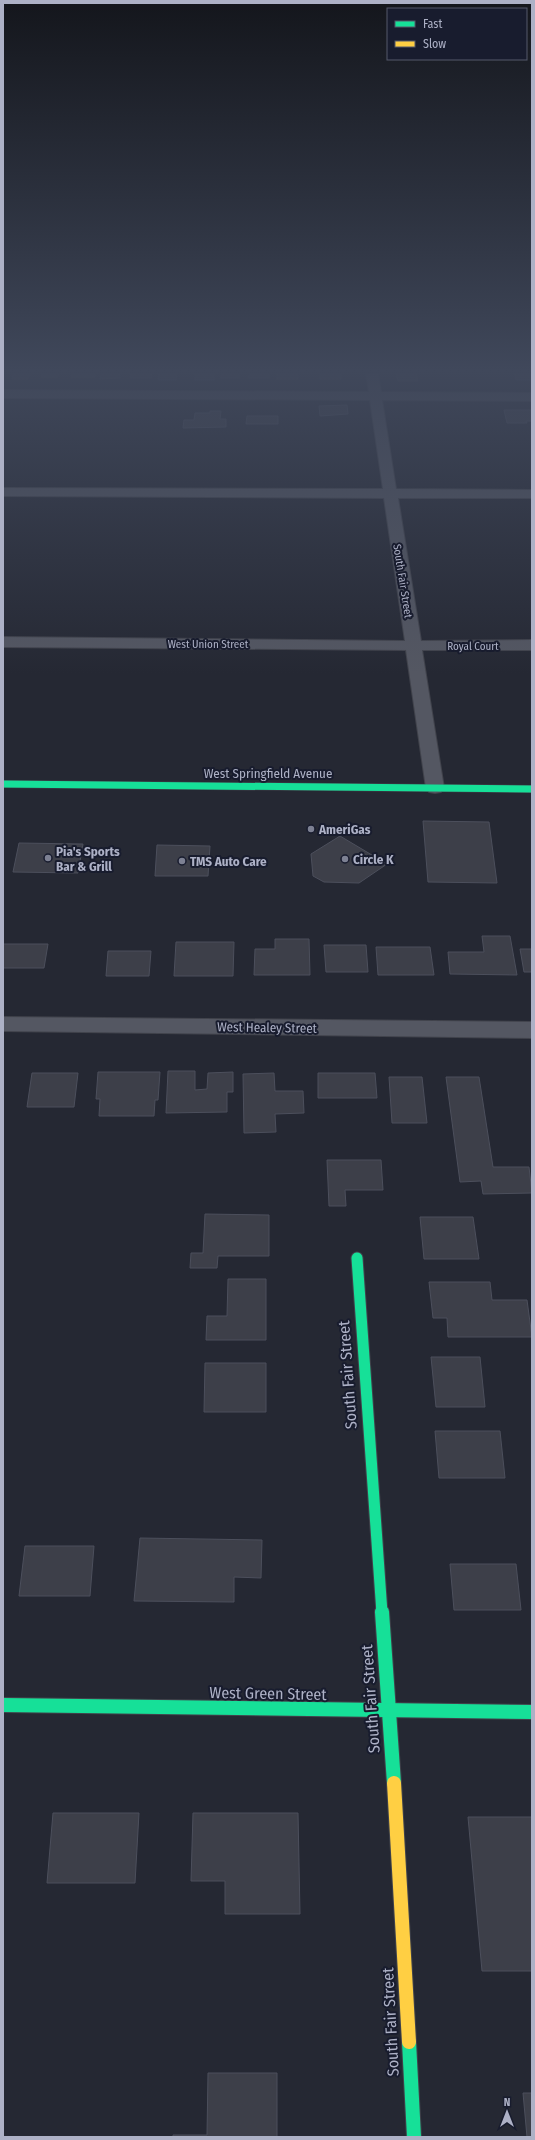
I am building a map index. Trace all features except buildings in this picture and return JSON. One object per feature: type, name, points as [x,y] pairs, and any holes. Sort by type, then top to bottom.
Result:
[{"type":"street","name":"South Fair Street","points":[[387,474],[435,788]]},
{"type":"street","points":[[3,492],[532,494]]},
{"type":"street","name":"West Union Street","points":[[3,642],[413,646]]},
{"type":"street","name":"Royal Court","points":[[413,646],[532,644]]},
{"type":"street","name":"West Springfield Avenue","points":[[3,784],[532,789]]},
{"type":"street","name":"West Healey Street","points":[[3,1024],[532,1030]]},
{"type":"street","name":"South Fair Street","points":[[357,1258],[389,1709],[414,2137]]},
{"type":"street","name":"West Green Street","points":[[3,1705],[532,1712]]},
{"type":"traffic: fast","points":[[3,784],[532,789]]},
{"type":"traffic: fast","points":[[357,1258],[394,1783]]},
{"type":"traffic: fast","points":[[3,1705],[532,1712]]},
{"type":"traffic: fast","points":[[409,2042],[414,2137]]},
{"type":"traffic: slow","points":[[394,1783],[409,2042]]},
{"type":"place","name":"AmeriGas","points":[[311,829]]},
{"type":"place","name":"Pia's Sports Bar & Grill","points":[[48,858]]},
{"type":"place","name":"Circle K","points":[[345,859]]},
{"type":"place","name":"TMS Auto Care","points":[[182,861]]}]
